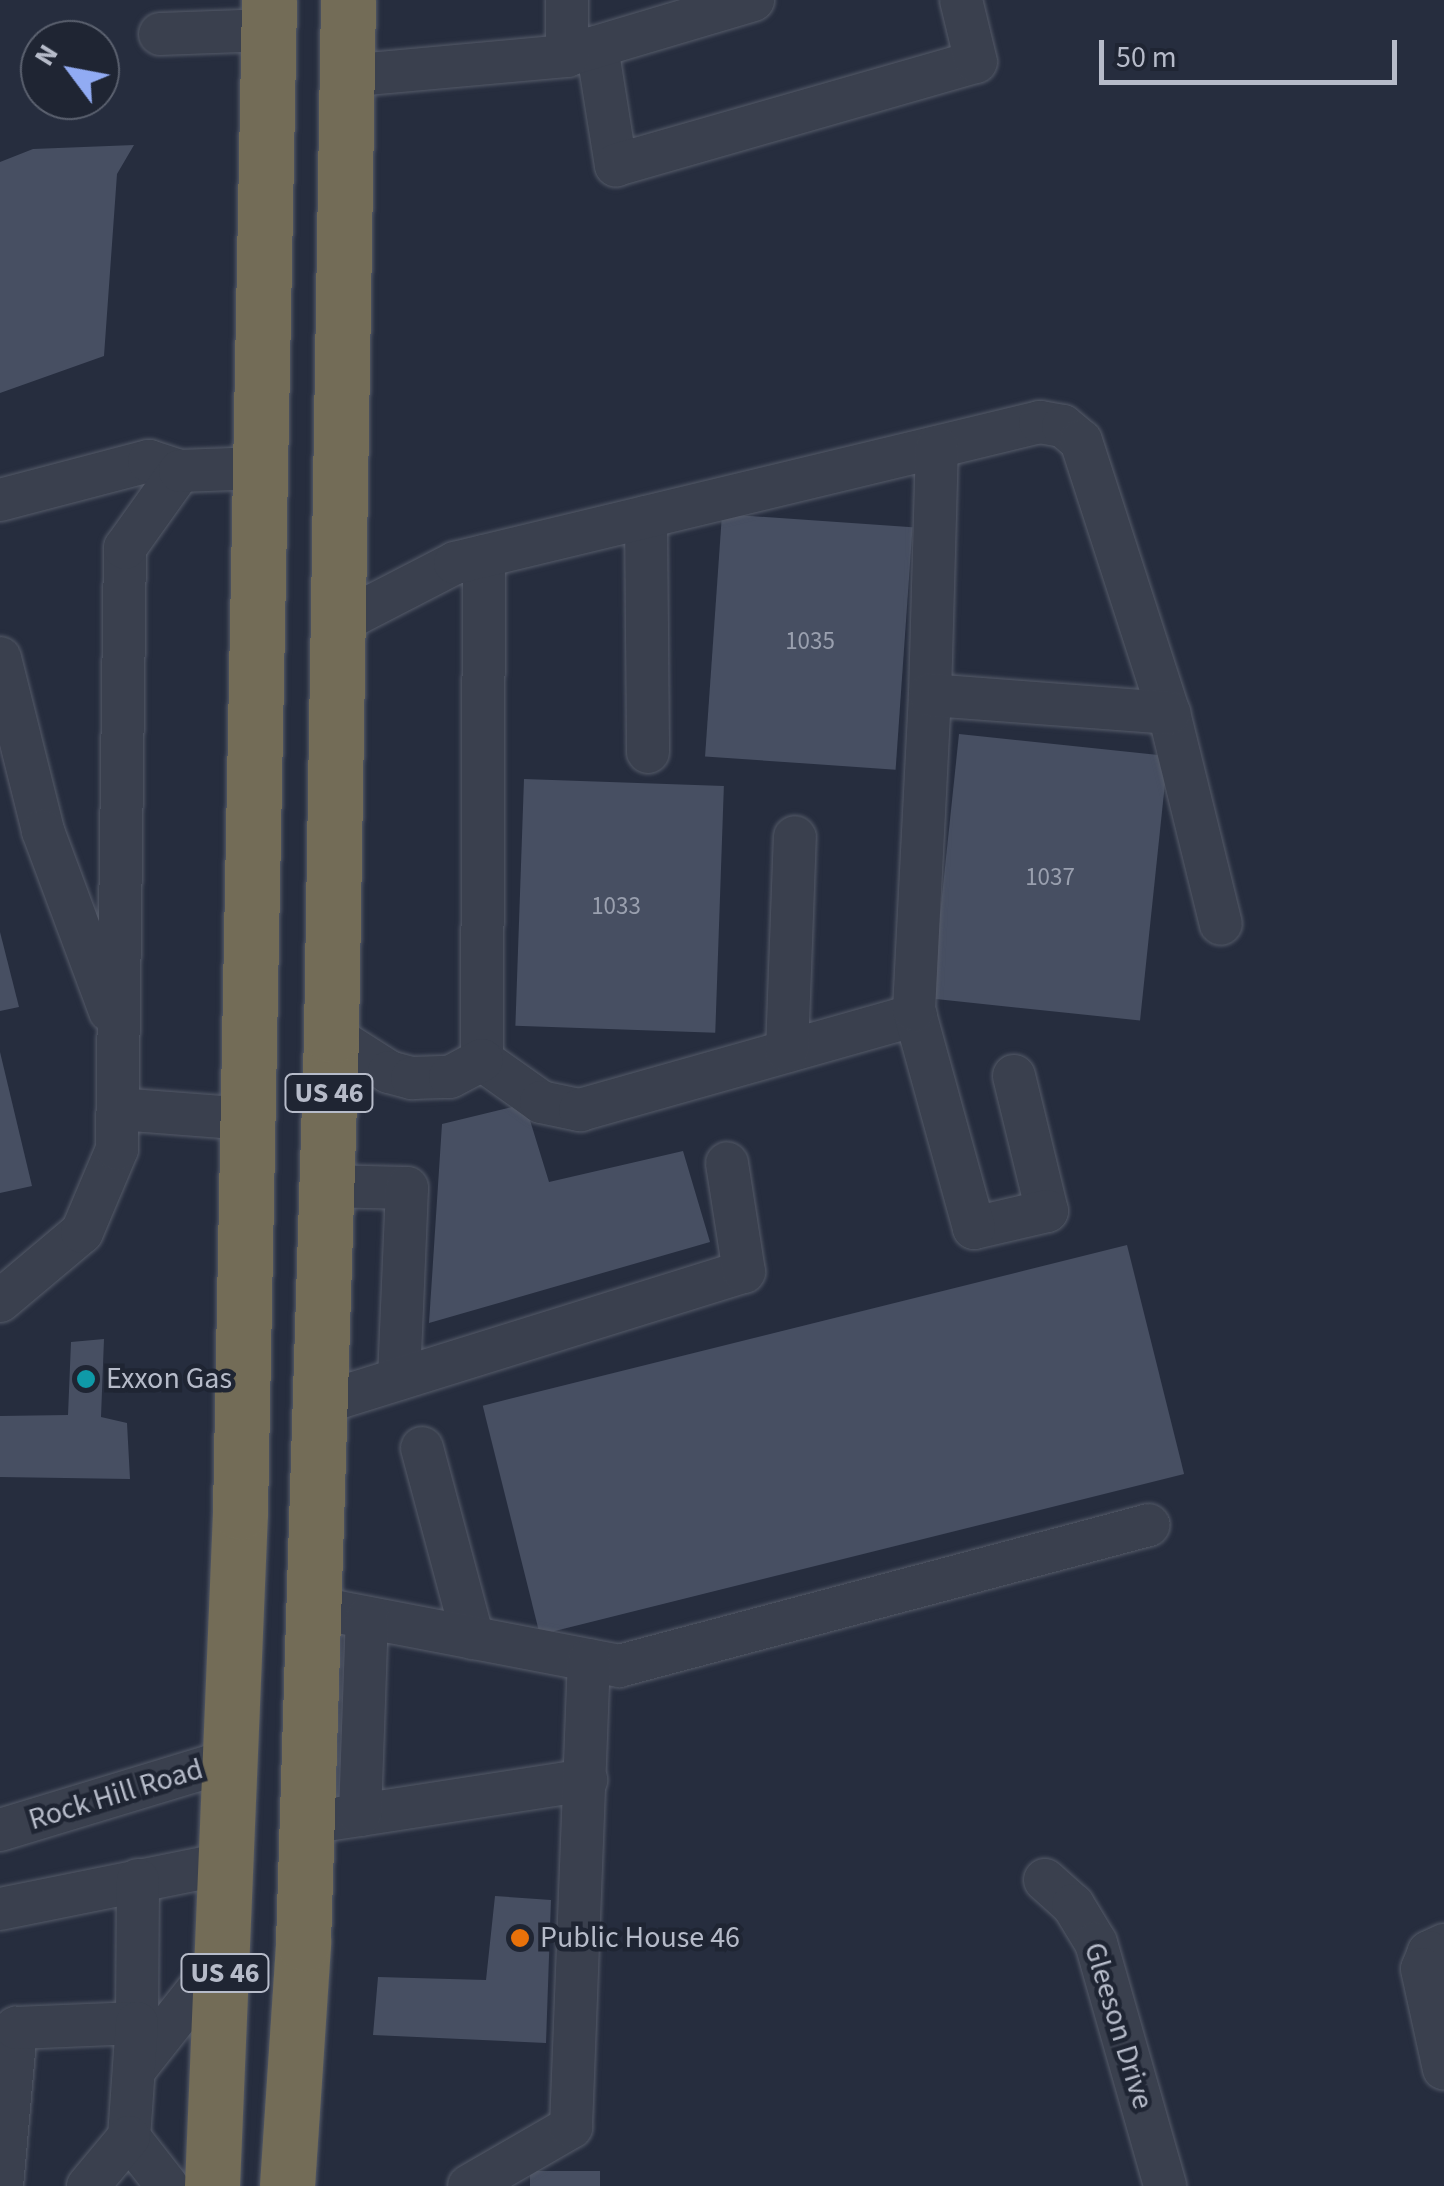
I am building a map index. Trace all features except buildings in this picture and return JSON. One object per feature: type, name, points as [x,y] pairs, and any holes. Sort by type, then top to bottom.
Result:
[{"type":"highway","name":"US 46","points":[[286,2186],[306,1823],[331,1035],[348,0]]},
{"type":"highway","name":"US 46","points":[[212,2186],[226,1954],[232,1759],[269,15]]},
{"type":"street","points":[[567,0],[616,165],[976,62],[961,0]]},
{"type":"street","points":[[346,76],[582,51],[753,0]]},
{"type":"street","points":[[160,34],[269,15]]},
{"type":"street","points":[[335,625],[455,564],[484,556],[1040,422],[1063,426],[1081,441],[1169,714],[1221,924]]},
{"type":"street","points":[[937,448],[916,1015],[974,1228],[1047,1211],[1014,1076]]},
{"type":"street","points":[[0,500],[150,461],[180,471],[260,468]]},
{"type":"street","points":[[0,1301],[82,1232],[117,1149],[125,548],[180,471]]},
{"type":"street","points":[[646,517],[648,752]]},
{"type":"street","points":[[482,1060],[484,556]]},
{"type":"street","points":[[0,658],[43,831],[118,1035]]},
{"type":"street","points":[[930,695],[1169,714]]},
{"type":"street","points":[[787,1051],[795,836]]},
{"type":"street","points":[[482,1060],[541,1102],[580,1110],[916,1015]]},
{"type":"street","points":[[331,1035],[389,1072],[412,1078],[450,1077],[482,1060]]},
{"type":"street","points":[[118,1109],[248,1119]]},
{"type":"street","points":[[319,1404],[744,1272],[727,1163]]},
{"type":"street","points":[[326,1186],[407,1188],[399,1379]]},
{"type":"street","points":[[422,1448],[473,1638]]},
{"type":"street","points":[[313,1607],[618,1666],[1149,1525]]},
{"type":"street","points":[[360,1815],[367,1618]]},
{"type":"street","points":[[469,2186],[570,2127],[589,1660]]},
{"type":"street","name":"Rock Hill Road","points":[[0,1830],[232,1759]]},
{"type":"street","points":[[306,1823],[586,1780]]},
{"type":"street","points":[[0,1909],[229,1863]]},
{"type":"street","points":[[88,2186],[130,2137],[136,2068],[138,1880]]},
{"type":"street","name":"Gleeson Drive","points":[[1045,1880],[1073,1905],[1096,1944],[1164,2186]]},
{"type":"street","points":[[1444,1946],[1429,1952],[1422,1969],[1444,2069]]},
{"type":"street","points":[[136,2068],[226,1954]]},
{"type":"street","points":[[2,2186],[16,2028],[137,2023]]},
{"type":"street","points":[[130,2137],[167,2186]]},
{"type":"place","name":"Exxon Gas","points":[[86,1379]]},
{"type":"place","name":"Public House 46","points":[[520,1938]]}]
